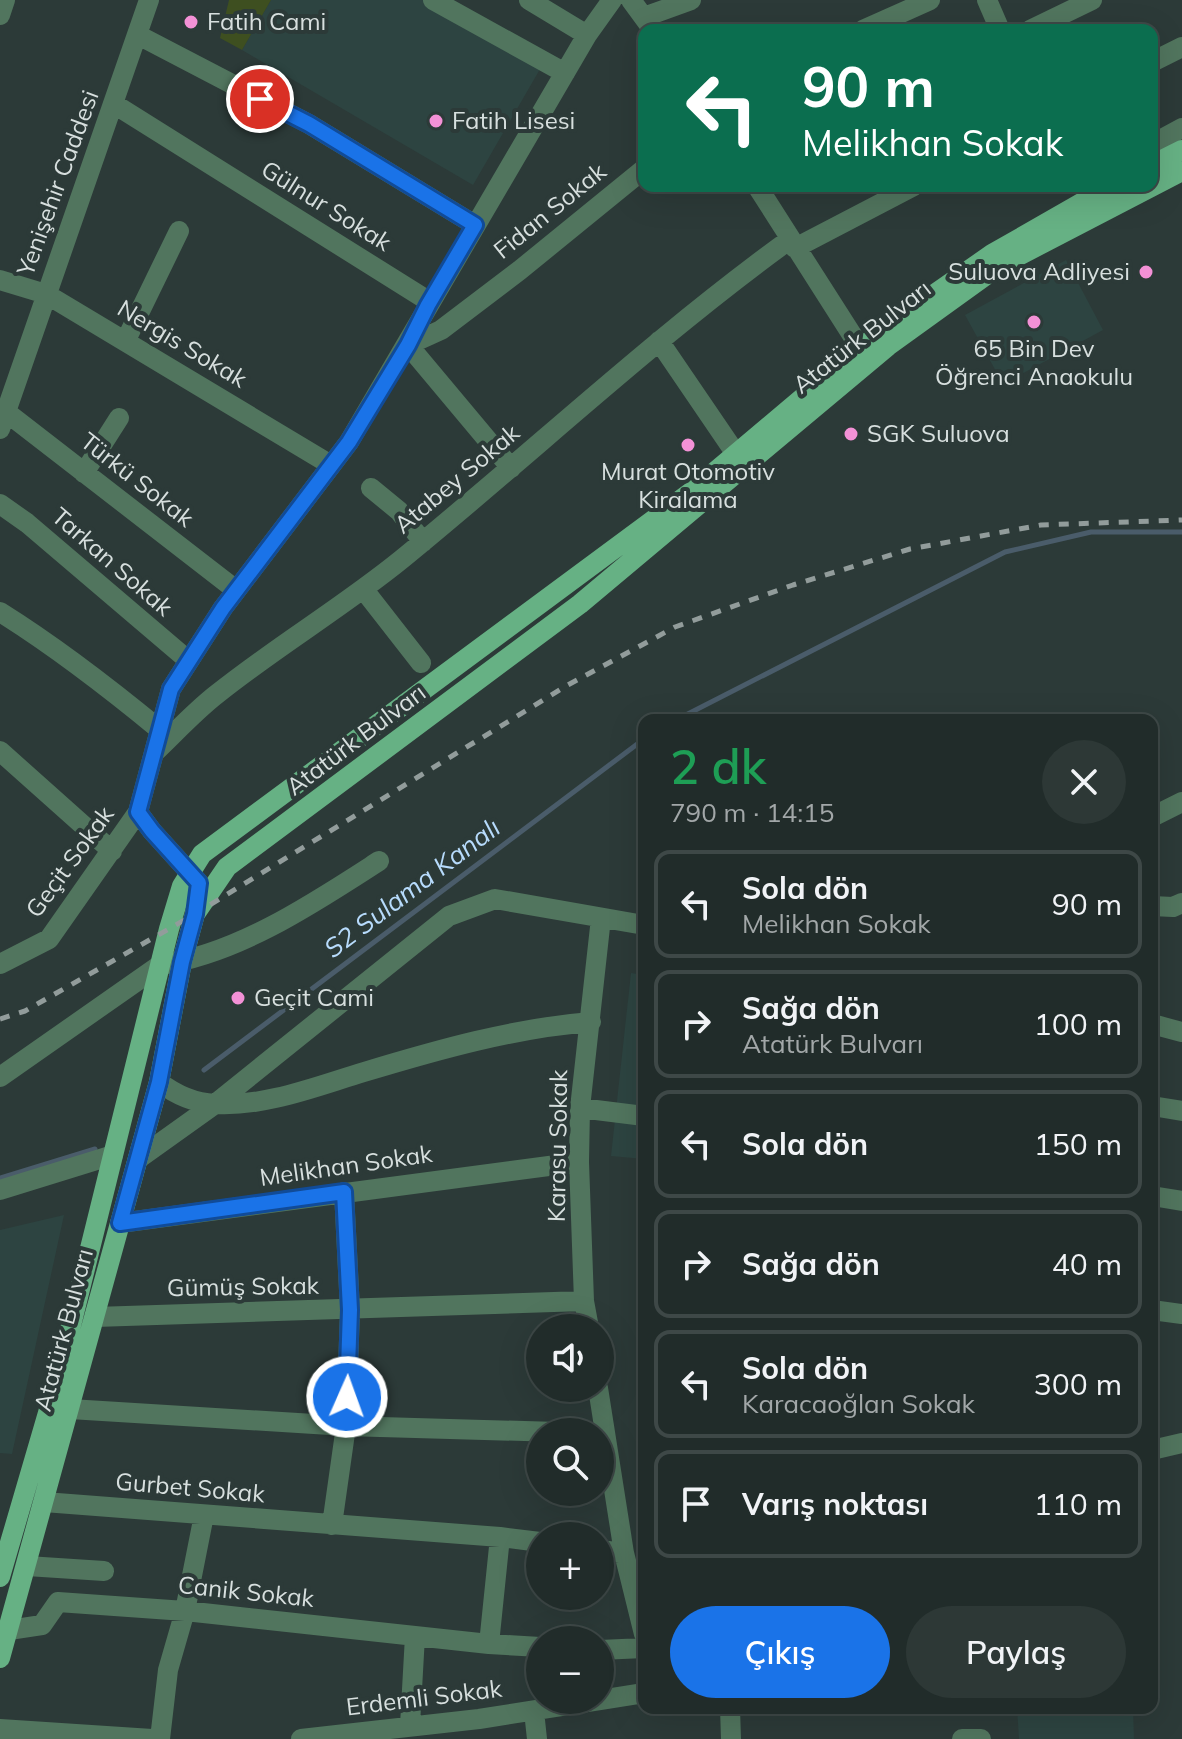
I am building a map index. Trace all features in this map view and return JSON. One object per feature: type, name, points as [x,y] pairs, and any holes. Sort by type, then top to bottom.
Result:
[{"type":"main road","points":[[1158,162],[1182,150]]},
{"type":"main road","name":"Atatürk Bulvarı","points":[[1158,183],[1182,171]]},
{"type":"main road","name":"Atatürk Bulvarı","points":[[0,1658],[159,1082],[182,962],[195,914],[227,867],[580,604],[865,355],[883,330],[1084,192]]},
{"type":"main road","name":"Atatürk Bulvarı","points":[[0,1577],[57,1382],[182,886],[202,854],[691,492],[865,355],[999,266],[1142,192]]},
{"type":"street","points":[[0,15],[5,0]]},
{"type":"street","name":"Yenişehir Caddesi","points":[[3,421],[149,0]]},
{"type":"street","points":[[433,0],[565,73]]},
{"type":"street","points":[[529,0],[587,35]]},
{"type":"street","name":"Geçit Sokak","points":[[0,964],[49,939],[138,812],[171,689],[236,590],[349,442],[587,35],[612,0]]},
{"type":"street","points":[[631,0],[648,24],[691,0]]},
{"type":"street","points":[[876,24],[930,0]]},
{"type":"street","points":[[987,0],[997,24]]},
{"type":"street","points":[[1042,24],[1092,0]]},
{"type":"street","points":[[138,35],[309,124],[475,225]]},
{"type":"street","points":[[1158,59],[1182,47]]},
{"type":"street","name":"Gülnur Sokak","points":[[114,104],[430,302]]},
{"type":"street","points":[[1158,141],[1182,128]]},
{"type":"street","name":"Fidan Sokak","points":[[408,345],[441,330],[638,174]]},
{"type":"street","points":[[761,192],[865,355]]},
{"type":"street","name":"Atabey Sokak","points":[[154,752],[216,695],[364,590],[423,542],[725,286],[792,244],[901,192]]},
{"type":"street","points":[[126,340],[179,231]]},
{"type":"street","name":"Nergis Sokak","points":[[0,280],[46,294],[331,465]]},
{"type":"street","points":[[659,341],[736,454]]},
{"type":"street","points":[[408,345],[511,468]]},
{"type":"street","points":[[84,473],[119,418]]},
{"type":"street","name":"Türkü Sokak","points":[[3,421],[84,473],[236,590]]},
{"type":"street","points":[[371,488],[399,511],[423,542]]},
{"type":"street","name":"Tarkan Sokak","points":[[0,504],[27,523],[189,661]]},
{"type":"street","points":[[364,590],[421,663]]},
{"type":"street","points":[[0,612],[118,695],[160,730]]},
{"type":"street","points":[[0,751],[112,851]]},
{"type":"street","points":[[1158,814],[1182,802]]},
{"type":"street","points":[[138,812],[199,883],[195,914]]},
{"type":"street","points":[[0,1077],[160,965],[182,962],[246,938],[310,906],[379,861]]},
{"type":"street","points":[[138,1159],[215,1104],[449,916],[495,899],[638,924]]},
{"type":"street","points":[[1158,906],[1173,907],[1182,903]]},
{"type":"street","name":"Karasu Sokak","points":[[586,1314],[579,1162],[580,1108],[601,918]]},
{"type":"street","points":[[159,1082],[176,1095],[215,1104],[276,1098],[411,1058],[553,1025],[591,1022]]},
{"type":"street","points":[[1158,1026],[1182,1032]]},
{"type":"street","points":[[1158,1107],[1182,1111]]},
{"type":"street","points":[[580,1108],[638,1115]]},
{"type":"street","points":[[0,1190],[113,1155]]},
{"type":"street","name":"Melikhan Sokak","points":[[120,1223],[579,1162]]},
{"type":"street","points":[[332,1525],[346,1426],[350,1310],[344,1192]]},
{"type":"street","points":[[1158,1197],[1182,1201]]},
{"type":"street","name":"Gümüş Sokak","points":[[95,1317],[584,1301]]},
{"type":"street","points":[[1158,1311],[1182,1314]]},
{"type":"street","points":[[70,1409],[346,1426],[526,1431]]},
{"type":"street","points":[[1158,1449],[1182,1443]]},
{"type":"street","points":[[614,1496],[638,1610]]},
{"type":"street","name":"Gurbet Sokak","points":[[44,1502],[526,1540]]},
{"type":"street","points":[[160,1739],[168,1670],[185,1611],[204,1515]]},
{"type":"street","points":[[489,1644],[500,1537]]},
{"type":"street","points":[[614,1552],[624,1553]]},
{"type":"street","points":[[27,1566],[104,1571]]},
{"type":"street","points":[[9,1630],[42,1625],[58,1602],[64,1569]]},
{"type":"street","name":"Canik Sokak","points":[[58,1602],[185,1611],[526,1646]]},
{"type":"street","points":[[410,1725],[415,1636]]},
{"type":"street","points":[[614,1649],[638,1648]]},
{"type":"street","name":"Erdemli Sokak","points":[[614,1698],[638,1694]]},
{"type":"street","name":"Erdemli Sokak","points":[[301,1739],[526,1712]]},
{"type":"street","points":[[534,1714],[537,1739]]},
{"type":"street","points":[[730,1714],[731,1739]]},
{"type":"street","points":[[0,1729],[152,1739]]},
{"type":"street","points":[[962,1739],[981,1739]]},
{"type":"shaded area","name":"Fatih Lisesi","points":[[271,0],[449,0],[547,57],[473,185],[242,50]]},
{"type":"shaded area","name":"65 Bin Dev Öğrenci Anaokulu","points":[[1066,260],[1103,330],[1003,384],[965,315]]},
{"type":"shaded area","points":[[631,973],[638,974],[638,1158],[611,1156]]},
{"type":"shaded area","points":[[64,1215],[12,1454],[0,1453],[0,1230]]},
{"type":"shaded area","points":[[1017,1714],[1133,1714],[1134,1739],[1019,1739]]},
{"type":"green space","points":[[229,0],[271,0],[242,50],[220,38]]},
{"type":"waterway","name":"S2 Sulama Kanalı","points":[[688,714],[1005,552],[1091,532],[1182,532]]},
{"type":"waterway","name":"S2 Sulama Kanalı","points":[[204,1070],[638,744]]},
{"type":"waterway","name":"S2 Sulama Kanalı","points":[[0,1178],[95,1149]]},
{"type":"railway","points":[[0,1019],[25,1011],[195,914],[566,686],[675,627],[793,585],[910,549],[1041,525],[1182,520]]},
{"type":"place","name":"Fatih Cami","points":[[191,22]]},
{"type":"place","name":"Fatih Lisesi","points":[[436,121]]},
{"type":"place","name":"Suluova Adliyesi","points":[[1146,272]]},
{"type":"place","name":"65 Bin Dev Öğrenci Anaokulu","points":[[1034,322]]},
{"type":"place","name":"SGK Suluova","points":[[851,434]]},
{"type":"place","name":"Murat Otomotiv Kiralama","points":[[688,445]]},
{"type":"place","name":"Geçit Cami","points":[[238,998]]},
{"type":"route","points":[[260,99],[309,124],[475,225],[349,442],[223,608],[171,689],[138,812],[199,883],[159,1082],[120,1223],[344,1192],[350,1310],[347,1397]]}]
